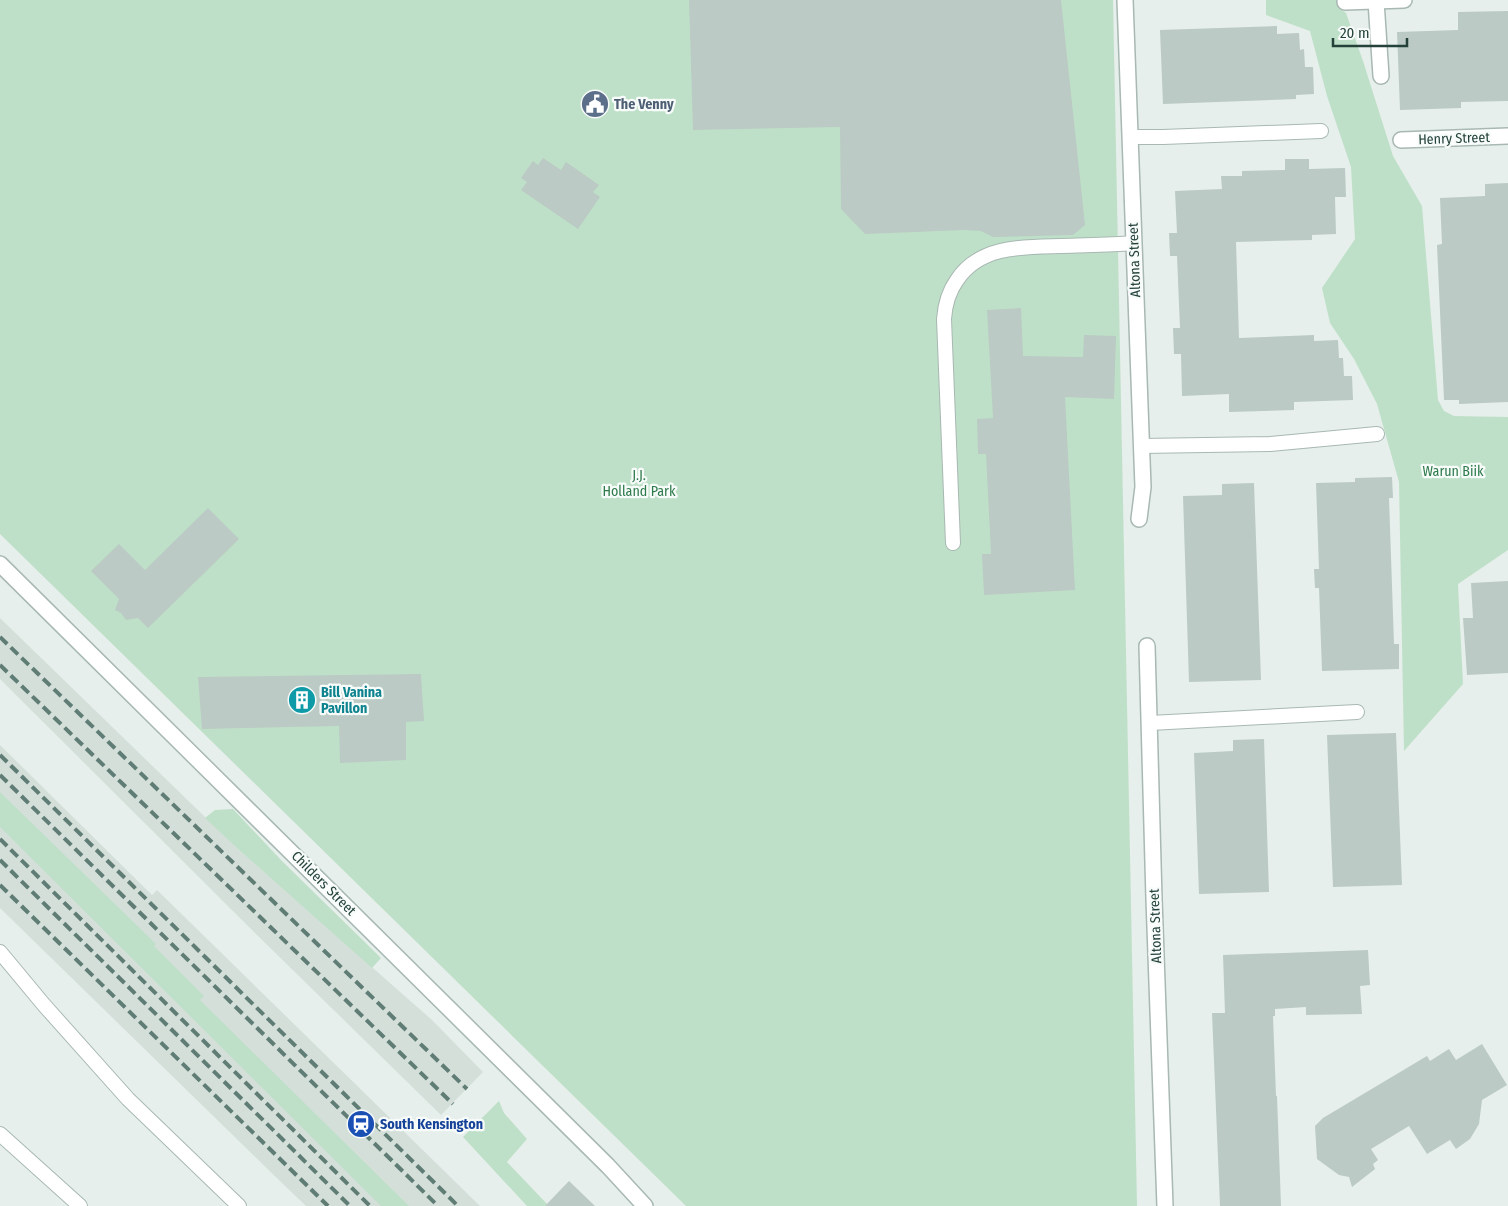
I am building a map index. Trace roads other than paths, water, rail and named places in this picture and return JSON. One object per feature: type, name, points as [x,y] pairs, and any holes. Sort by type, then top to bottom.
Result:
[{"type":"street","name":"Altona Street","points":[[1125,0],[1141,446],[1142,487],[1139,519]]},
{"type":"street","points":[[1345,2],[1404,0]]},
{"type":"street","points":[[1376,1],[1381,76]]},
{"type":"street","name":"Henry Street","points":[[1401,140],[1508,136]]},
{"type":"street","name":"Childers Street","points":[[0,564],[594,1152],[645,1206]]},
{"type":"street","name":"Altona Street","points":[[1147,646],[1165,1206]]},
{"type":"lane","points":[[1130,138],[1321,131]]},
{"type":"lane","points":[[953,543],[944,319],[946,303],[954,284],[964,270],[974,262],[996,252],[1017,248],[1133,243]]},
{"type":"lane","points":[[1141,446],[1270,444],[1377,434]]},
{"type":"lane","points":[[1150,723],[1357,712]]},
{"type":"lane","points":[[0,952],[44,1005],[128,1099],[239,1206]]},
{"type":"lane","points":[[0,1134],[80,1206]]},
{"type":"railway","points":[[0,637],[467,1089]]},
{"type":"railway","points":[[0,665],[453,1104]]},
{"type":"railway","points":[[0,755],[458,1206]]},
{"type":"railway","points":[[0,775],[438,1206]]},
{"type":"railway","points":[[0,839],[370,1206]]},
{"type":"railway","points":[[0,860],[350,1206]]},
{"type":"railway","points":[[0,885],[328,1206]]},
{"type":"place","name":"The Venny","points":[[595,104]]},
{"type":"place","name":"Bill Vanina Pavillon","points":[[302,700]]},
{"type":"place","name":"South Kensington","points":[[361,1124]]},
{"type":"park label","name":"Warun Biik","points":[[1453,471]]},
{"type":"park label","name":"J.J. Holland Park","points":[[639,484]]}]
